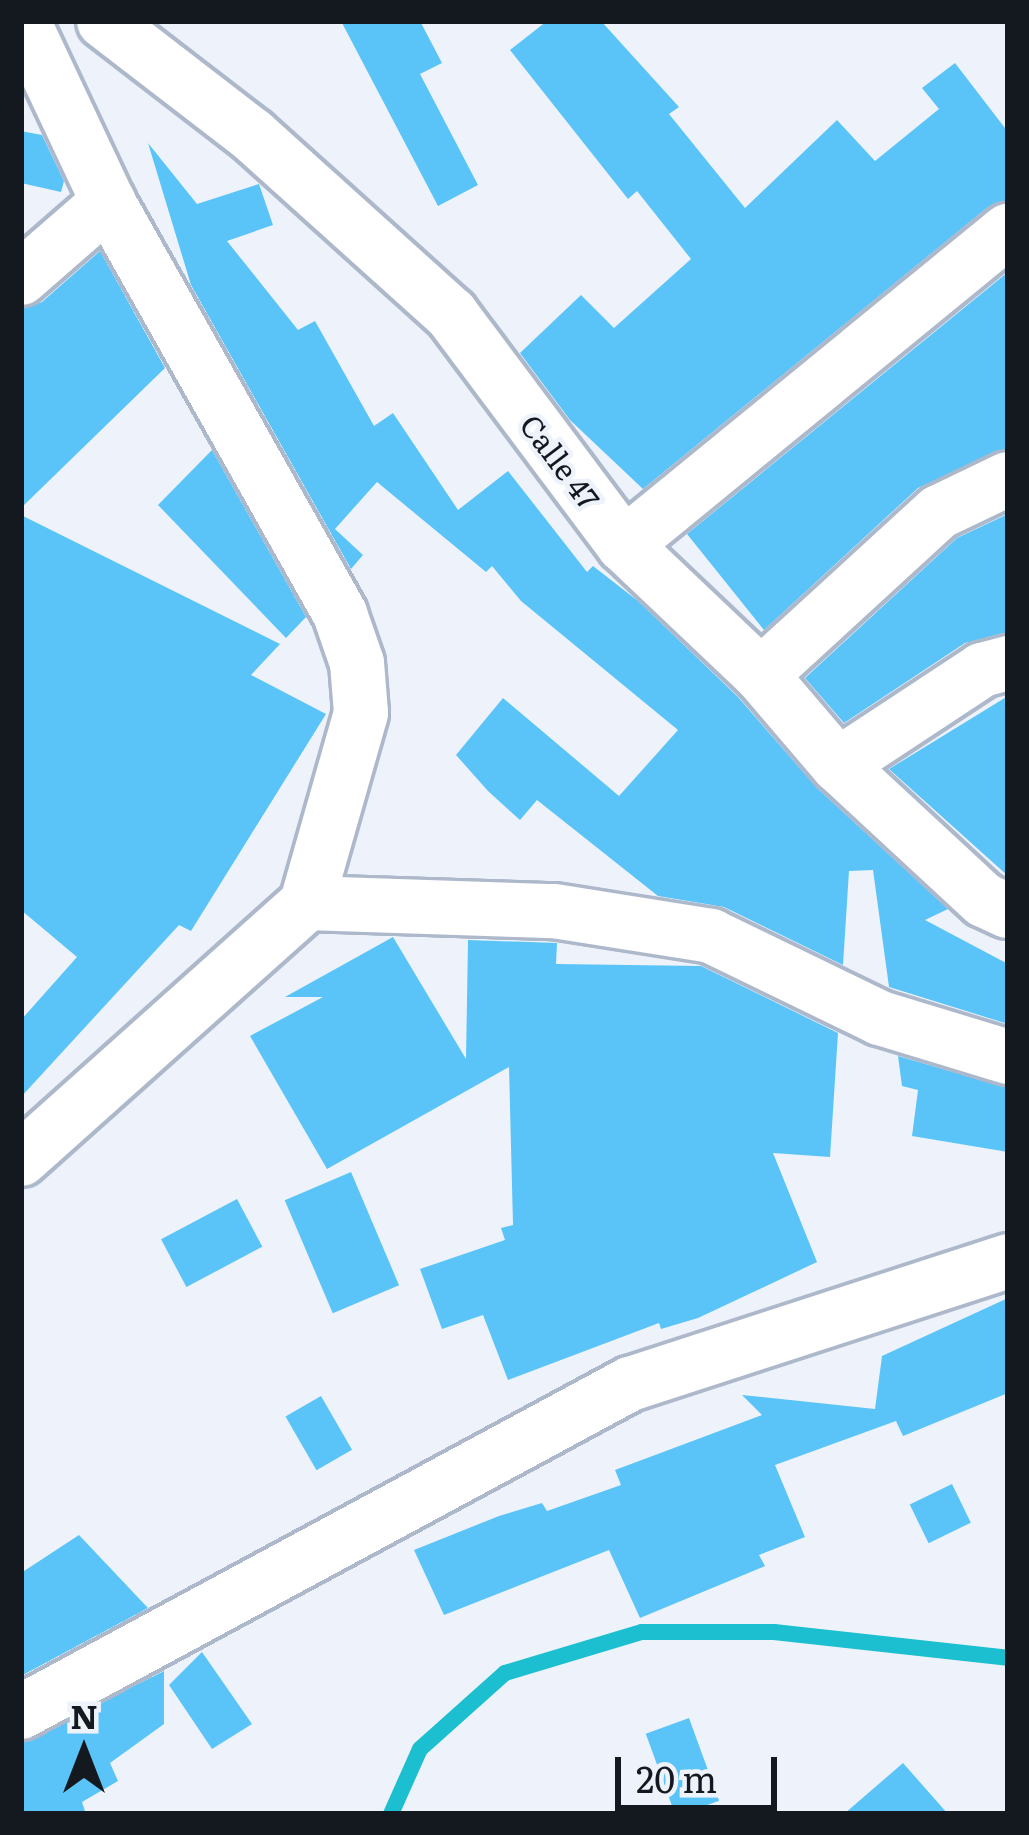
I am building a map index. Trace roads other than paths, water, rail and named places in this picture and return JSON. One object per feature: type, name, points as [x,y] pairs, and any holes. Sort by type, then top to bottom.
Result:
[{"type":"street","points":[[21,1160],[307,903],[362,712],[357,663],[340,614],[108,202],[23,21]]},
{"type":"street","name":"Calle 47","points":[[104,21],[252,135],[451,314],[624,544],[761,675],[838,765],[983,900],[1008,911]]},
{"type":"street","points":[[21,278],[108,202]]},
{"type":"street","points":[[624,544],[1008,230]]},
{"type":"street","points":[[761,675],[939,512],[1008,479]]},
{"type":"street","points":[[838,765],[982,670],[1008,663]]},
{"type":"street","points":[[307,903],[554,911],[711,936],[880,1018],[1008,1057]]},
{"type":"street","points":[[21,1712],[630,1384],[1008,1261]]},
{"type":"waterway","points":[[391,1814],[420,1749],[505,1673],[642,1632],[774,1632],[1008,1658]]}]
